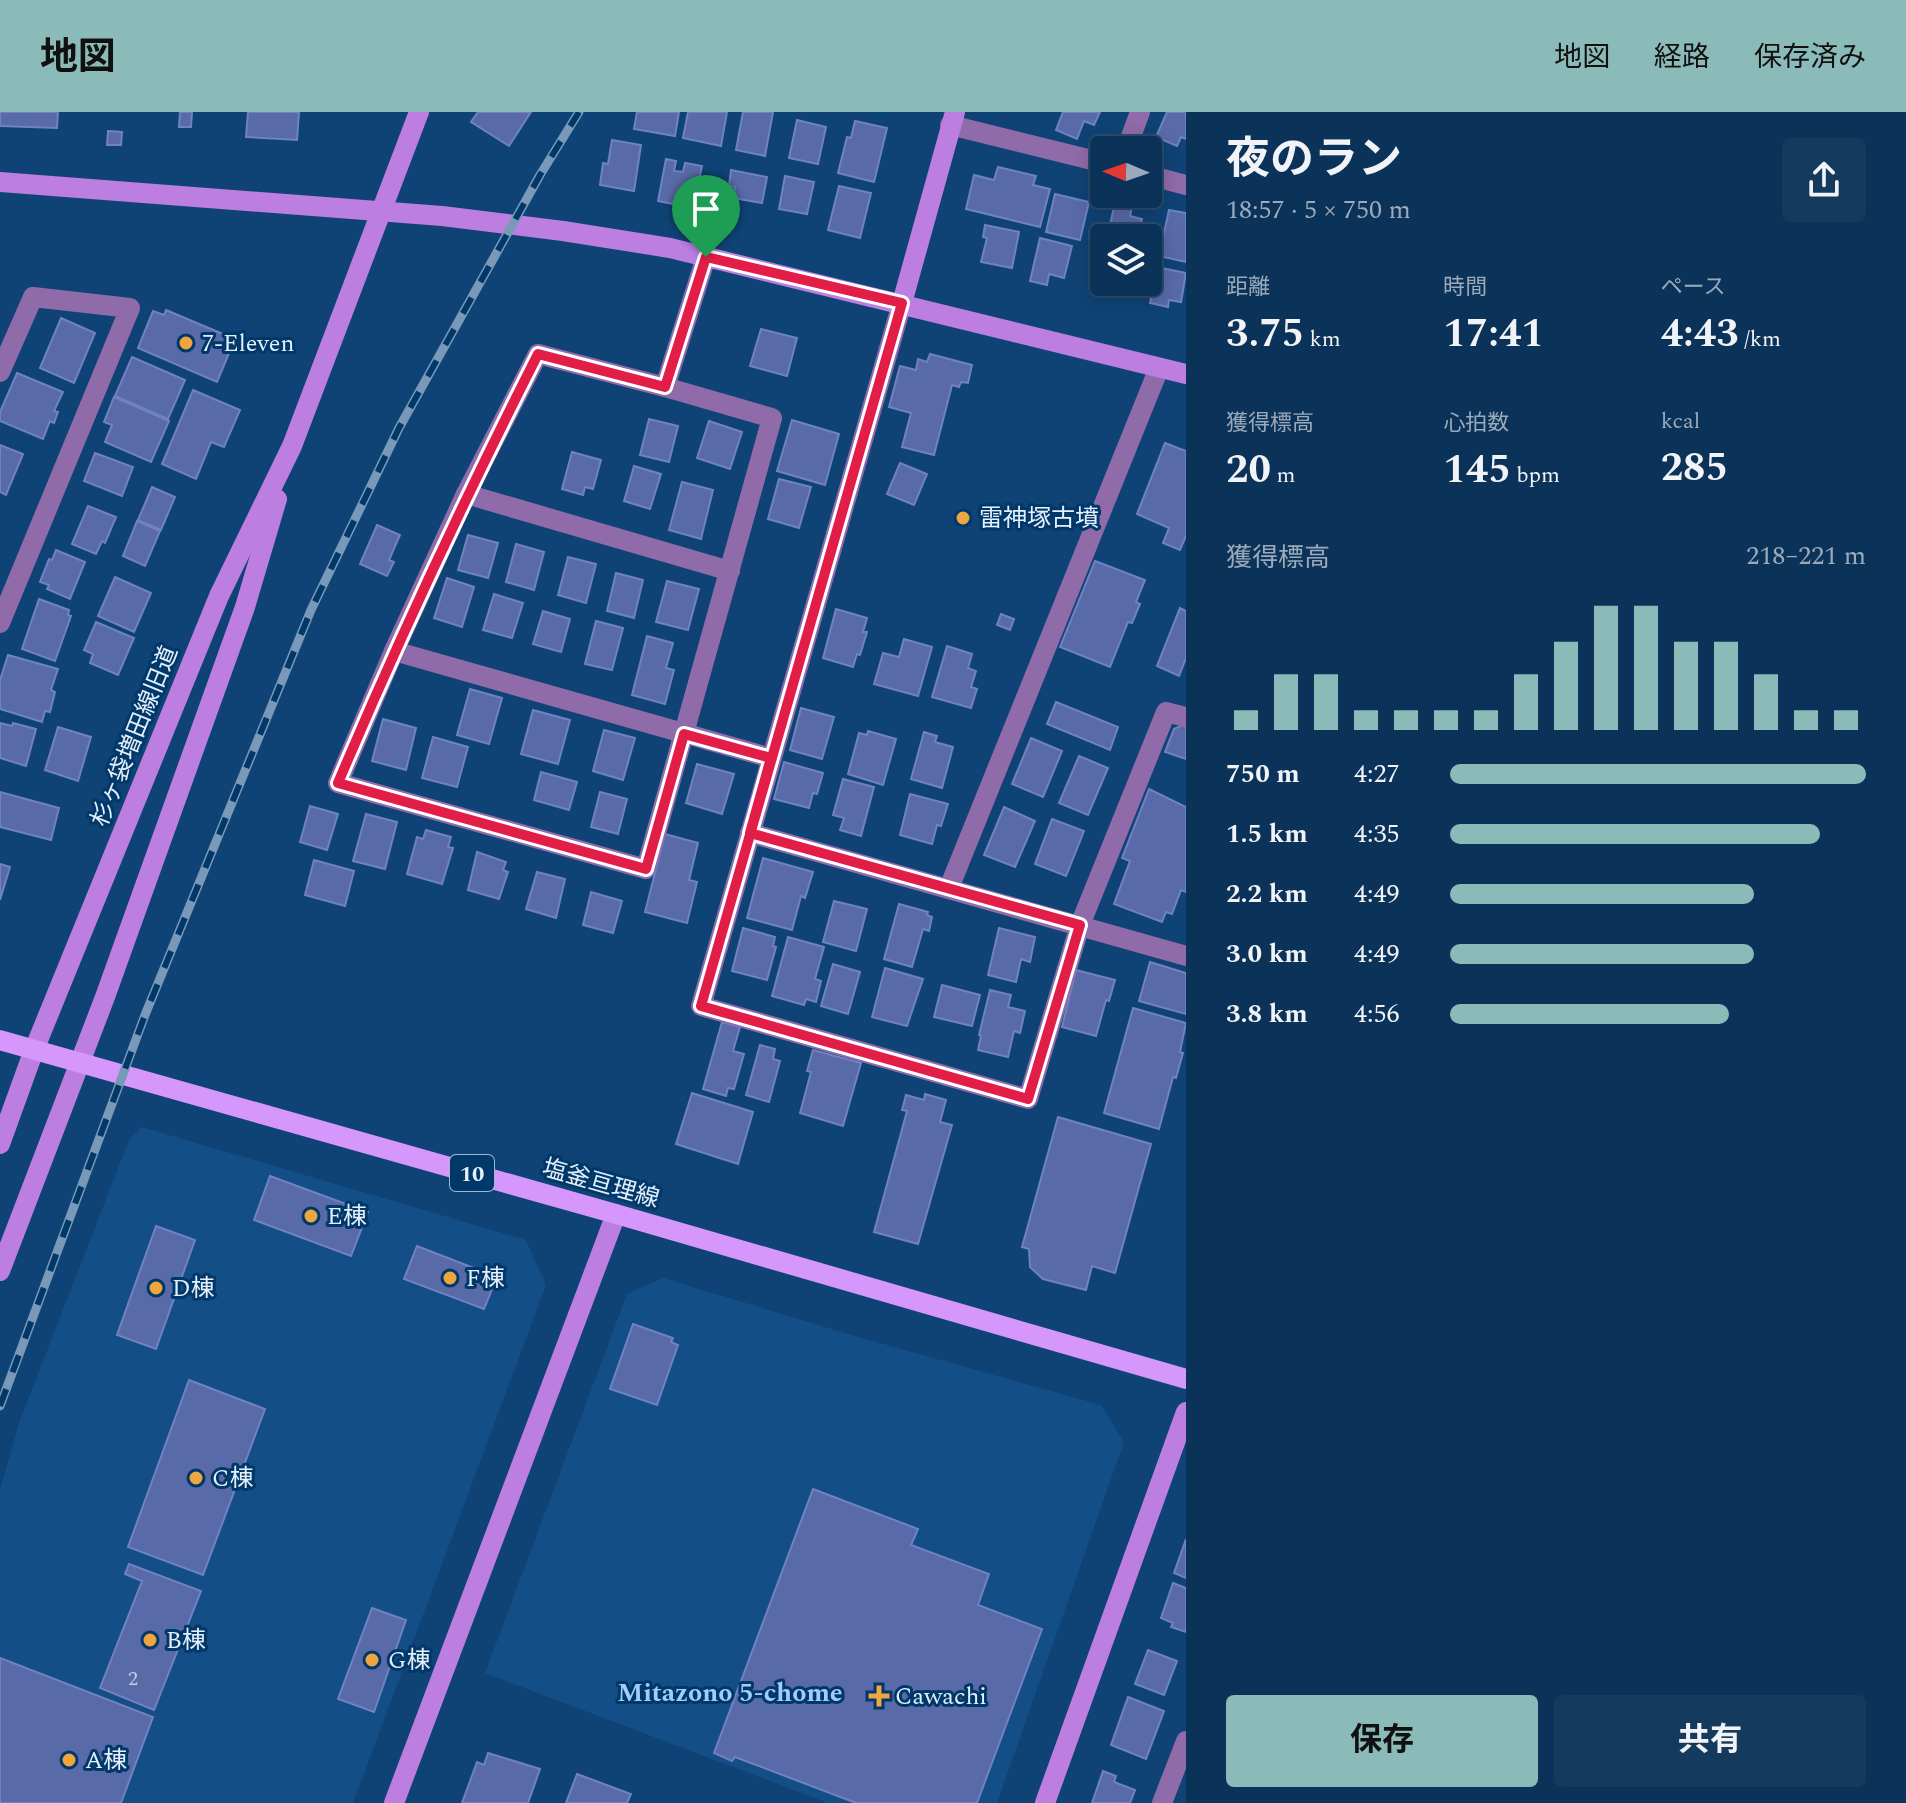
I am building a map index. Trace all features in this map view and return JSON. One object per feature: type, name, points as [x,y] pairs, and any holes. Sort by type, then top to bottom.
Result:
[{"type":"main road","name":"塩釜亘理線","points":[[0,1040],[1186,1379]]},
{"type":"street","name":"杉ヶ袋増田線旧道","points":[[0,1271],[81,1063],[245,607],[292,446],[419,112]]},
{"type":"street","points":[[1131,136],[1140,112]]},
{"type":"street","points":[[1090,159],[952,118],[701,1006],[1028,1099],[1080,925],[1166,712],[1186,717]]},
{"type":"street","points":[[1162,179],[1186,185]]},
{"type":"street","points":[[0,182],[382,211],[563,231],[706,257],[1186,374]]},
{"type":"street","points":[[665,387],[706,257]]},
{"type":"street","points":[[0,372],[33,297],[130,308],[0,623]]},
{"type":"street","points":[[538,354],[772,418],[646,869],[338,783],[466,494],[538,354]]},
{"type":"street","points":[[949,888],[1159,368]]},
{"type":"street","name":"杉ヶ袋増田線旧道","points":[[0,1144],[34,1050],[219,596],[292,446]]},
{"type":"street","points":[[466,494],[730,571]]},
{"type":"street","points":[[394,651],[771,758]]},
{"type":"street","points":[[750,833],[1186,956]]},
{"type":"street","points":[[394,1803],[616,1214]]},
{"type":"street","points":[[1045,1803],[1186,1412]]},
{"type":"street","points":[[1162,1803],[1186,1741]]},
{"type":"shaded area","points":[[142,1127],[526,1240],[546,1285],[353,1803],[0,1803],[0,1490],[20,1420],[129,1140]]},
{"type":"shaded area","points":[[663,1278],[1101,1405],[1124,1442],[997,1803],[828,1803],[485,1673],[627,1294]]},
{"type":"building","points":[[0,112],[58,112],[57,128],[0,126]]},
{"type":"building","points":[[180,112],[192,112],[191,127],[179,127]]},
{"type":"building","points":[[248,112],[299,112],[297,140],[246,137]]},
{"type":"building","points":[[478,112],[531,112],[509,146],[471,122]]},
{"type":"building","points":[[637,112],[679,112],[675,136],[634,129]]},
{"type":"building","points":[[688,112],[727,112],[721,146],[683,138]]},
{"type":"building","points":[[743,112],[773,112],[765,156],[736,150]]},
{"type":"building","points":[[1063,112],[1100,112],[1094,125],[1084,121],[1077,139],[1056,130]]},
{"type":"building","points":[[1167,112],[1186,112],[1186,139],[1181,137],[1177,146],[1162,140],[1162,136],[1156,136]]},
{"type":"building","points":[[797,120],[826,127],[818,164],[789,158]]},
{"type":"building","points":[[855,121],[887,128],[874,182],[838,173],[847,137],[851,138]]},
{"type":"building","points":[[108,131],[122,132],[121,145],[107,145]]},
{"type":"building","points":[[612,140],[641,145],[634,191],[600,185],[603,163],[608,164]]},
{"type":"building","points":[[666,159],[676,161],[674,171],[683,172],[685,163],[702,166],[693,208],[658,201]]},
{"type":"building","points":[[998,167],[1036,176],[1033,185],[1050,189],[1040,227],[966,209],[974,175],[994,180]]},
{"type":"building","points":[[731,170],[767,177],[762,203],[733,198],[735,187],[729,186]]},
{"type":"building","points":[[785,176],[814,182],[807,214],[779,209]]},
{"type":"building","points":[[839,186],[871,193],[860,238],[828,230]]},
{"type":"building","points":[[1055,194],[1089,202],[1080,240],[1046,232]]},
{"type":"building","points":[[1114,208],[1132,208],[1130,216],[1142,219],[1141,224],[1110,224]]},
{"type":"building","points":[[1169,210],[1186,213],[1186,262],[1162,257]]},
{"type":"building","points":[[985,225],[1019,232],[1012,268],[981,262],[987,238],[983,237]]},
{"type":"building","points":[[1040,238],[1072,246],[1064,278],[1049,274],[1047,285],[1030,281]]},
{"type":"building","points":[[1162,268],[1186,273],[1181,302],[1169,300],[1168,307],[1150,303],[1151,296],[1162,296]]},
{"type":"building","name":"7-Eleven","points":[[166,310],[235,339],[217,382],[138,348],[153,311],[164,315]]},
{"type":"building","points":[[61,318],[95,333],[74,383],[40,368]]},
{"type":"building","points":[[761,329],[797,338],[787,376],[750,366]]},
{"type":"building","points":[[930,354],[972,365],[968,383],[961,382],[959,387],[952,385],[934,455],[902,447],[911,413],[889,407],[900,366],[916,370],[918,359],[927,362]]},
{"type":"building","points":[[132,357],[185,380],[168,419],[115,396]]},
{"type":"building","points":[[17,373],[63,392],[54,411],[58,412],[54,423],[50,421],[43,439],[0,421],[0,412]]},
{"type":"building","points":[[193,390],[240,410],[224,447],[211,442],[196,479],[162,464]]},
{"type":"building","points":[[114,397],[169,421],[151,462],[105,442],[112,425],[104,422]]},
{"type":"building","points":[[649,419],[678,426],[669,462],[640,455]]},
{"type":"building","points":[[792,420],[839,434],[825,485],[777,471]]},
{"type":"building","points":[[709,421],[742,432],[730,469],[697,458]]},
{"type":"building","points":[[1165,443],[1186,451],[1186,536],[1180,550],[1163,543],[1169,528],[1137,514]]},
{"type":"building","points":[[0,445],[23,454],[6,495],[0,492]]},
{"type":"building","points":[[572,452],[601,460],[593,489],[585,487],[583,495],[562,489]]},
{"type":"building","points":[[95,453],[133,467],[122,496],[84,481]]},
{"type":"building","points":[[900,463],[927,474],[914,505],[887,494]]},
{"type":"building","points":[[634,466],[661,474],[650,509],[624,501]]},
{"type":"building","points":[[779,479],[811,487],[799,528],[768,519]]},
{"type":"building","points":[[682,482],[713,490],[701,539],[669,530]]},
{"type":"building","points":[[152,487],[175,497],[161,530],[138,520]]},
{"type":"building","points":[[88,506],[116,517],[105,543],[102,541],[96,554],[72,544]]},
{"type":"building","points":[[137,521],[160,531],[145,566],[123,556]]},
{"type":"building","points":[[377,525],[400,535],[389,560],[394,562],[387,576],[360,564]]},
{"type":"building","points":[[468,535],[498,543],[488,578],[458,570]]},
{"type":"building","points":[[516,544],[544,552],[534,590],[506,582]]},
{"type":"building","points":[[56,550],[85,562],[70,599],[47,589],[49,585],[40,582]]},
{"type":"building","points":[[568,557],[596,564],[586,603],[558,595]]},
{"type":"building","points":[[1095,561],[1145,580],[1136,602],[1140,604],[1132,623],[1128,622],[1110,667],[1060,647]]},
{"type":"building","points":[[616,573],[643,580],[634,618],[607,611]]},
{"type":"building","points":[[115,577],[151,593],[134,632],[98,616]]},
{"type":"building","points":[[447,578],[474,587],[462,627],[434,618]]},
{"type":"building","points":[[667,581],[699,589],[688,630],[656,622]]},
{"type":"building","points":[[494,594],[523,603],[512,638],[483,630]]},
{"type":"building","points":[[39,599],[69,610],[68,615],[71,616],[55,661],[22,649]]},
{"type":"building","points":[[1180,608],[1186,611],[1186,658],[1179,676],[1157,666]]},
{"type":"building","points":[[836,609],[867,618],[863,632],[867,632],[853,667],[823,658]]},
{"type":"building","points":[[543,611],[570,619],[561,652],[533,644]]},
{"type":"building","points":[[1001,614],[1014,619],[1010,630],[997,625]]},
{"type":"building","points":[[596,621],[623,628],[612,670],[585,664]]},
{"type":"building","points":[[96,622],[134,638],[118,675],[90,663],[93,654],[84,650]]},
{"type":"building","points":[[647,636],[673,643],[666,668],[674,670],[665,704],[632,695]]},
{"type":"building","points":[[904,639],[932,647],[918,696],[874,684],[883,653],[899,657]]},
{"type":"building","points":[[947,646],[972,654],[968,668],[976,671],[971,687],[977,689],[971,708],[932,697]]},
{"type":"building","points":[[8,655],[58,669],[51,690],[55,692],[50,712],[45,711],[42,722],[0,709],[0,680]]},
{"type":"building","points":[[470,689],[502,698],[489,744],[457,735]]},
{"type":"building","points":[[1056,702],[1118,727],[1110,750],[1047,724]]},
{"type":"building","points":[[801,708],[834,717],[822,759],[790,750]]},
{"type":"building","points":[[533,710],[570,720],[558,764],[521,754]]},
{"type":"building","points":[[383,719],[416,728],[406,770],[372,761]]},
{"type":"building","points":[[0,723],[36,729],[26,766],[0,758]]},
{"type":"building","points":[[1186,723],[1186,759],[1165,752],[1174,729]]},
{"type":"building","points":[[58,727],[91,737],[78,781],[45,770]]},
{"type":"building","points":[[604,730],[635,738],[623,780],[593,771]]},
{"type":"building","points":[[868,731],[896,739],[883,785],[848,774],[859,733],[867,735]]},
{"type":"building","points":[[924,732],[937,736],[935,742],[953,747],[942,788],[911,779]]},
{"type":"building","points":[[433,737],[468,747],[457,787],[422,778]]},
{"type":"building","points":[[1031,738],[1062,751],[1043,797],[1012,784]]},
{"type":"building","points":[[1079,756],[1108,768],[1088,815],[1059,803]]},
{"type":"building","points":[[784,762],[823,773],[809,808],[774,799]]},
{"type":"building","points":[[697,764],[734,774],[722,814],[686,803]]},
{"type":"building","points":[[541,772],[577,782],[569,810],[534,800]]},
{"type":"building","points":[[843,779],[874,787],[861,836],[840,830],[844,818],[833,815]]},
{"type":"building","points":[[1149,789],[1186,807],[1186,892],[1181,890],[1172,914],[1166,912],[1162,922],[1114,904],[1130,861],[1122,858]]},
{"type":"building","points":[[0,792],[59,808],[51,840],[0,827]]},
{"type":"building","points":[[600,792],[627,799],[618,834],[591,827]]},
{"type":"building","points":[[910,794],[948,804],[941,826],[937,825],[932,844],[900,835]]},
{"type":"building","points":[[310,806],[338,814],[327,850],[300,842]]},
{"type":"building","points":[[1004,807],[1035,821],[1015,867],[984,855]]},
{"type":"building","points":[[366,814],[397,822],[385,869],[353,861]]},
{"type":"building","points":[[1052,819],[1084,831],[1066,876],[1035,864]]},
{"type":"building","points":[[426,830],[451,837],[448,847],[453,848],[442,884],[407,874],[417,837],[423,839]]},
{"type":"building","points":[[665,834],[698,843],[689,880],[697,882],[687,923],[645,912]]},
{"type":"building","points":[[477,852],[506,862],[503,870],[508,872],[499,899],[468,890]]},
{"type":"building","points":[[763,858],[813,872],[805,898],[801,896],[792,930],[747,918]]},
{"type":"building","points":[[314,860],[354,871],[345,906],[305,895]]},
{"type":"building","points":[[0,864],[10,867],[0,900]]},
{"type":"building","points":[[537,872],[565,879],[556,918],[526,909]]},
{"type":"building","points":[[591,892],[622,901],[613,933],[583,925]]},
{"type":"building","points":[[834,901],[867,909],[856,951],[823,942]]},
{"type":"building","points":[[899,904],[928,912],[927,915],[932,917],[929,931],[923,929],[912,967],[884,959]]},
{"type":"building","points":[[743,928],[775,937],[773,946],[776,947],[767,980],[732,971]]},
{"type":"building","points":[[999,928],[1035,937],[1030,962],[1021,959],[1016,982],[988,975]]},
{"type":"building","points":[[788,937],[824,947],[815,979],[821,981],[816,1002],[806,999],[804,1005],[772,996]]},
{"type":"building","points":[[1150,962],[1186,973],[1186,1014],[1139,1001]]},
{"type":"building","points":[[833,964],[860,972],[848,1014],[821,1006]]},
{"type":"building","points":[[885,968],[923,979],[907,1026],[872,1017]]},
{"type":"building","points":[[1076,970],[1115,980],[1096,1036],[1062,1027]]},
{"type":"building","points":[[942,985],[980,995],[972,1026],[934,1017]]},
{"type":"building","points":[[990,990],[1011,995],[1008,1007],[1025,1011],[1020,1033],[1014,1031],[1008,1057],[978,1050]]},
{"type":"building","points":[[1133,1008],[1186,1023],[1180,1052],[1183,1053],[1159,1129],[1104,1113]]},
{"type":"building","points":[[722,1022],[740,1027],[733,1051],[744,1054],[734,1089],[728,1088],[726,1096],[703,1089]]},
{"type":"building","points":[[760,1045],[775,1049],[773,1059],[780,1061],[769,1102],[746,1095]]},
{"type":"building","points":[[813,1050],[861,1063],[843,1126],[800,1113],[811,1072],[807,1071]]},
{"type":"building","points":[[692,1093],[753,1112],[738,1164],[676,1144]]},
{"type":"building","points":[[925,1094],[946,1100],[940,1122],[952,1125],[918,1244],[874,1232],[907,1111],[902,1110],[906,1095],[924,1100]]},
{"type":"building","points":[[1058,1117],[1151,1144],[1115,1273],[1092,1266],[1086,1290],[1043,1279],[1030,1267],[1029,1249],[1022,1247]]},
{"type":"building","name":"E棟","points":[[270,1176],[368,1212],[351,1256],[254,1220]]},
{"type":"building","name":"D棟","points":[[156,1226],[195,1240],[156,1349],[117,1335]]},
{"type":"building","name":"F棟","points":[[417,1246],[497,1277],[484,1309],[404,1279]]},
{"type":"building","points":[[633,1324],[673,1338],[671,1342],[678,1345],[657,1405],[610,1389]]},
{"type":"building","name":"C棟","points":[[189,1380],[265,1409],[203,1575],[128,1547]]},
{"type":"building","points":[[813,1489],[918,1529],[911,1545],[989,1574],[978,1605],[1042,1629],[977,1803],[856,1803],[735,1757],[732,1761],[714,1753]]},
{"type":"building","points":[[1186,1539],[1186,1578],[1174,1573]]},
{"type":"building","name":"B棟","points":[[129,1564],[201,1591],[154,1710],[100,1688],[142,1581],[125,1574]]},
{"type":"building","points":[[1173,1583],[1186,1588],[1186,1632],[1171,1627],[1173,1623],[1161,1618]]},
{"type":"building","name":"G棟","points":[[372,1608],[406,1620],[374,1712],[338,1699]]},
{"type":"building","points":[[1148,1650],[1177,1661],[1164,1695],[1135,1684]]},
{"type":"building","name":"A棟","points":[[0,1658],[153,1717],[121,1803],[0,1803]]},
{"type":"building","points":[[1128,1697],[1164,1711],[1146,1759],[1111,1745]]},
{"type":"building","points":[[488,1753],[540,1769],[528,1803],[462,1803],[477,1762],[484,1765]]},
{"type":"building","points":[[1103,1771],[1116,1776],[1114,1782],[1135,1790],[1130,1803],[1092,1803]]},
{"type":"building","points":[[577,1774],[631,1794],[627,1803],[566,1803]]},
{"type":"railway","points":[[0,1406],[145,1015],[311,610],[399,428],[540,175],[579,112]]},
{"type":"place","name":"7-Eleven","points":[[186,343]]},
{"type":"place","name":"雷神塚古墳","points":[[963,518]]},
{"type":"place","name":"E棟","points":[[311,1216]]},
{"type":"place","name":"F棟","points":[[450,1278]]},
{"type":"place","name":"D棟","points":[[156,1288]]},
{"type":"place","name":"C棟","points":[[196,1478]]},
{"type":"place","name":"B棟","points":[[150,1640]]},
{"type":"place","name":"G棟","points":[[372,1660]]},
{"type":"place","name":"Cawachi","points":[[879,1696]]},
{"type":"place","name":"A棟","points":[[69,1760]]},
{"type":"district","name":"Mitazono 5-chome","points":[[730,1692]]},
{"type":"route","points":[[706,257],[665,387],[538,354],[466,494],[338,783],[646,869],[684,734],[771,758],[750,833],[1080,925],[1028,1099],[701,1006],[771,758],[902,303],[706,257]]}]
